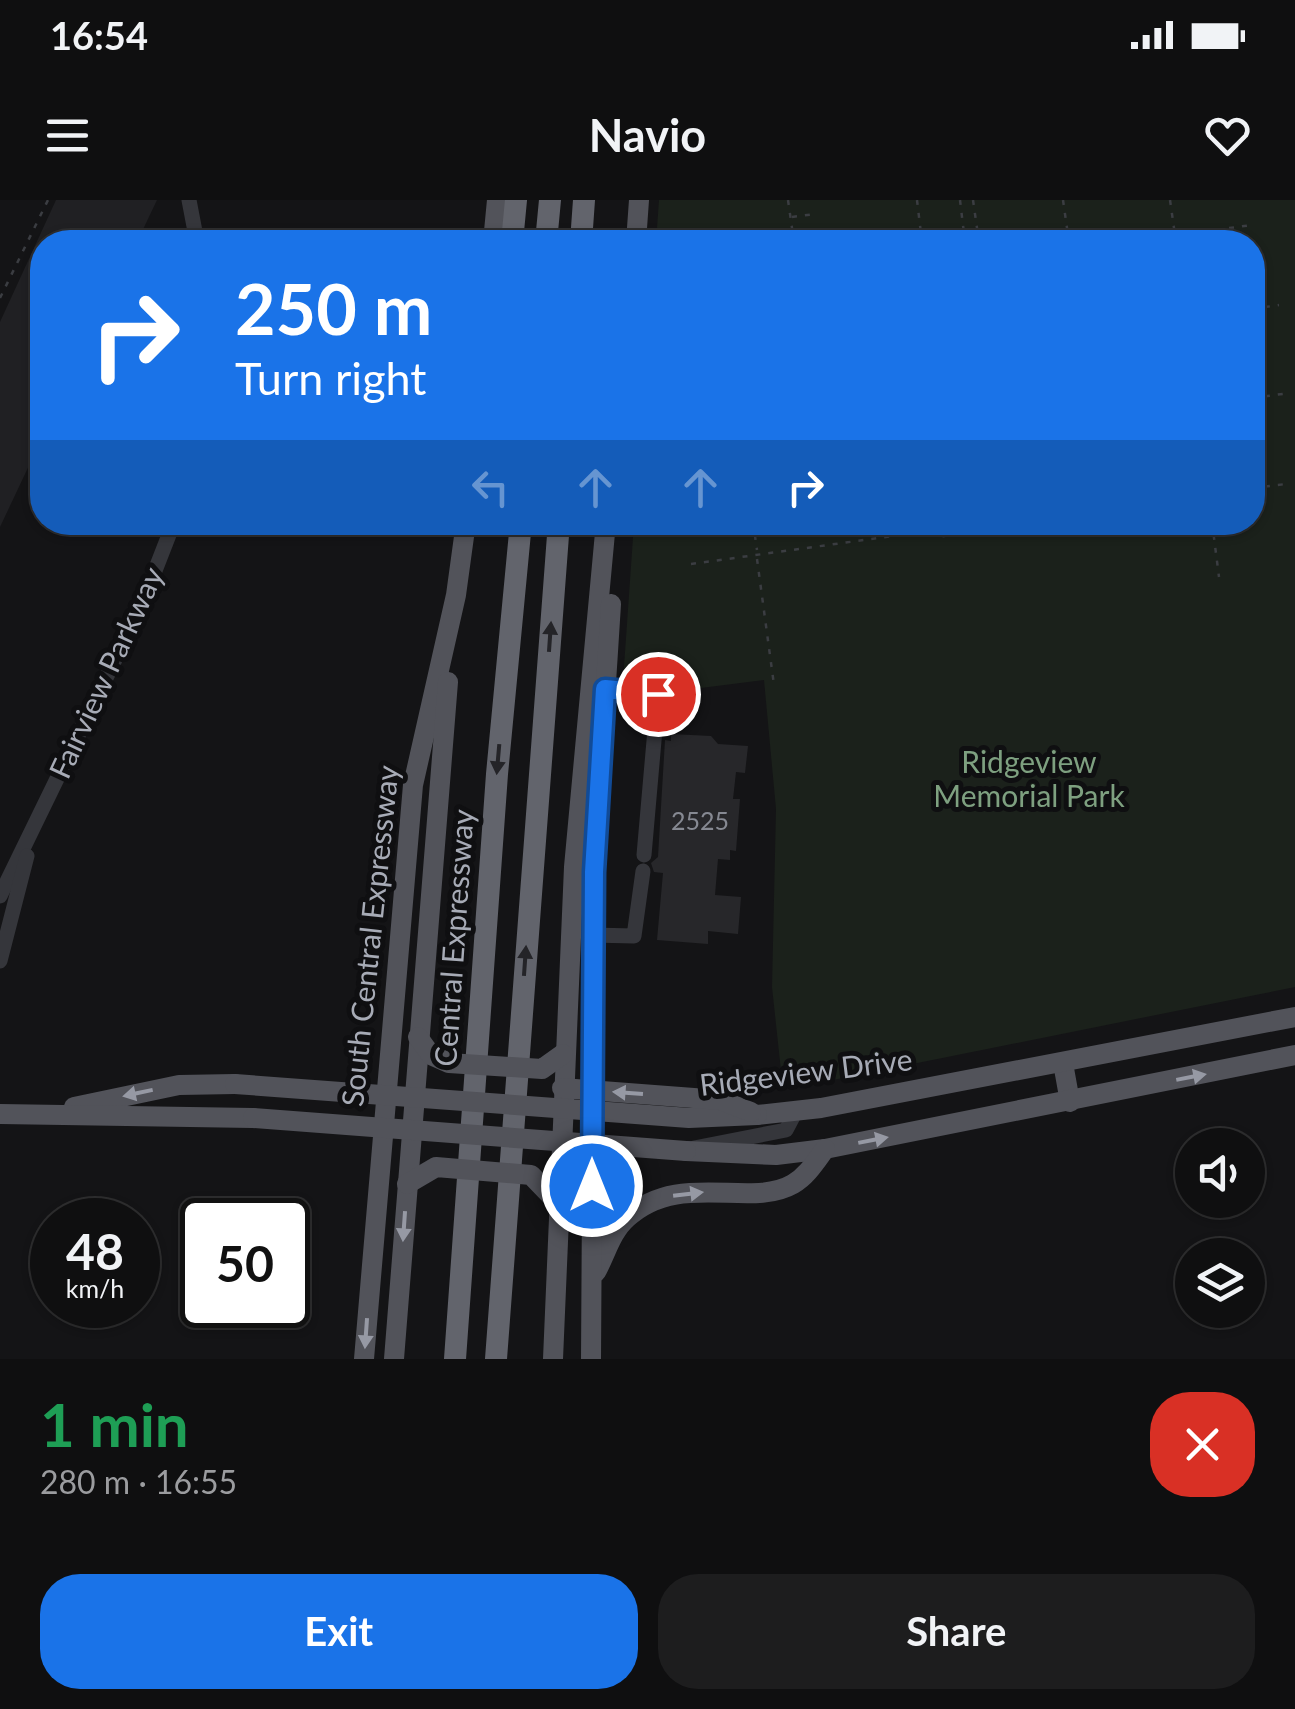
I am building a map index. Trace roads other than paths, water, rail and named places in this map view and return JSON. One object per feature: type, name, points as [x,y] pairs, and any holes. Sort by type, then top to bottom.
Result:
[{"type":"highway","points":[[513,230],[516,200]]},
{"type":"highway","points":[[547,230],[550,200]]},
{"type":"highway","points":[[581,230],[584,200]]},
{"type":"highway","name":"Central Expressway","points":[[455,1359],[497,774],[519,535]]},
{"type":"highway","points":[[496,1359],[558,535]]},
{"type":"main road","points":[[495,230],[496,200]]},
{"type":"main road","points":[[637,230],[638,200]]},
{"type":"main road","name":"South Central Expressway","points":[[364,1359],[414,785],[456,596],[464,535]]},
{"type":"main road","points":[[553,1359],[556,1202],[574,868],[605,535]]},
{"type":"main road","points":[[591,1359],[595,1274],[592,935],[615,535]]},
{"type":"main road","points":[[394,1359],[432,844],[456,596]]},
{"type":"main road","name":"Ridgeview Drive","points":[[23,1117],[178,1084],[413,1096],[561,1098],[690,1118],[758,1115],[1063,1063],[1295,1017]]},
{"type":"main road","points":[[418,1037],[431,1055],[449,1062],[542,1068],[563,1054]]},
{"type":"main road","name":"Ridgeview Drive","points":[[0,1114],[196,1114],[776,1155],[1070,1102],[1295,1055]]},
{"type":"main road","points":[[1063,1063],[1070,1102]]},
{"type":"main road","points":[[595,1274],[624,1220],[642,1206],[664,1196],[792,1185],[825,1149]]},
{"type":"main road","points":[[407,1184],[436,1168],[531,1175],[556,1202]]},
{"type":"street","points":[[189,200],[195,230]]},
{"type":"street","name":"Fairview Parkway","points":[[0,896],[142,604],[169,535]]},
{"type":"street","points":[[592,935],[634,936],[658,694],[605,689]]},
{"type":"street","name":"Fairview Parkway","points":[[0,961],[36,823]]},
{"type":"street","points":[[686,1151],[715,1140],[786,1130],[796,1111]]},
{"type":"park label","name":"Ridgeview Memorial Park","points":[[1029,780]]}]
